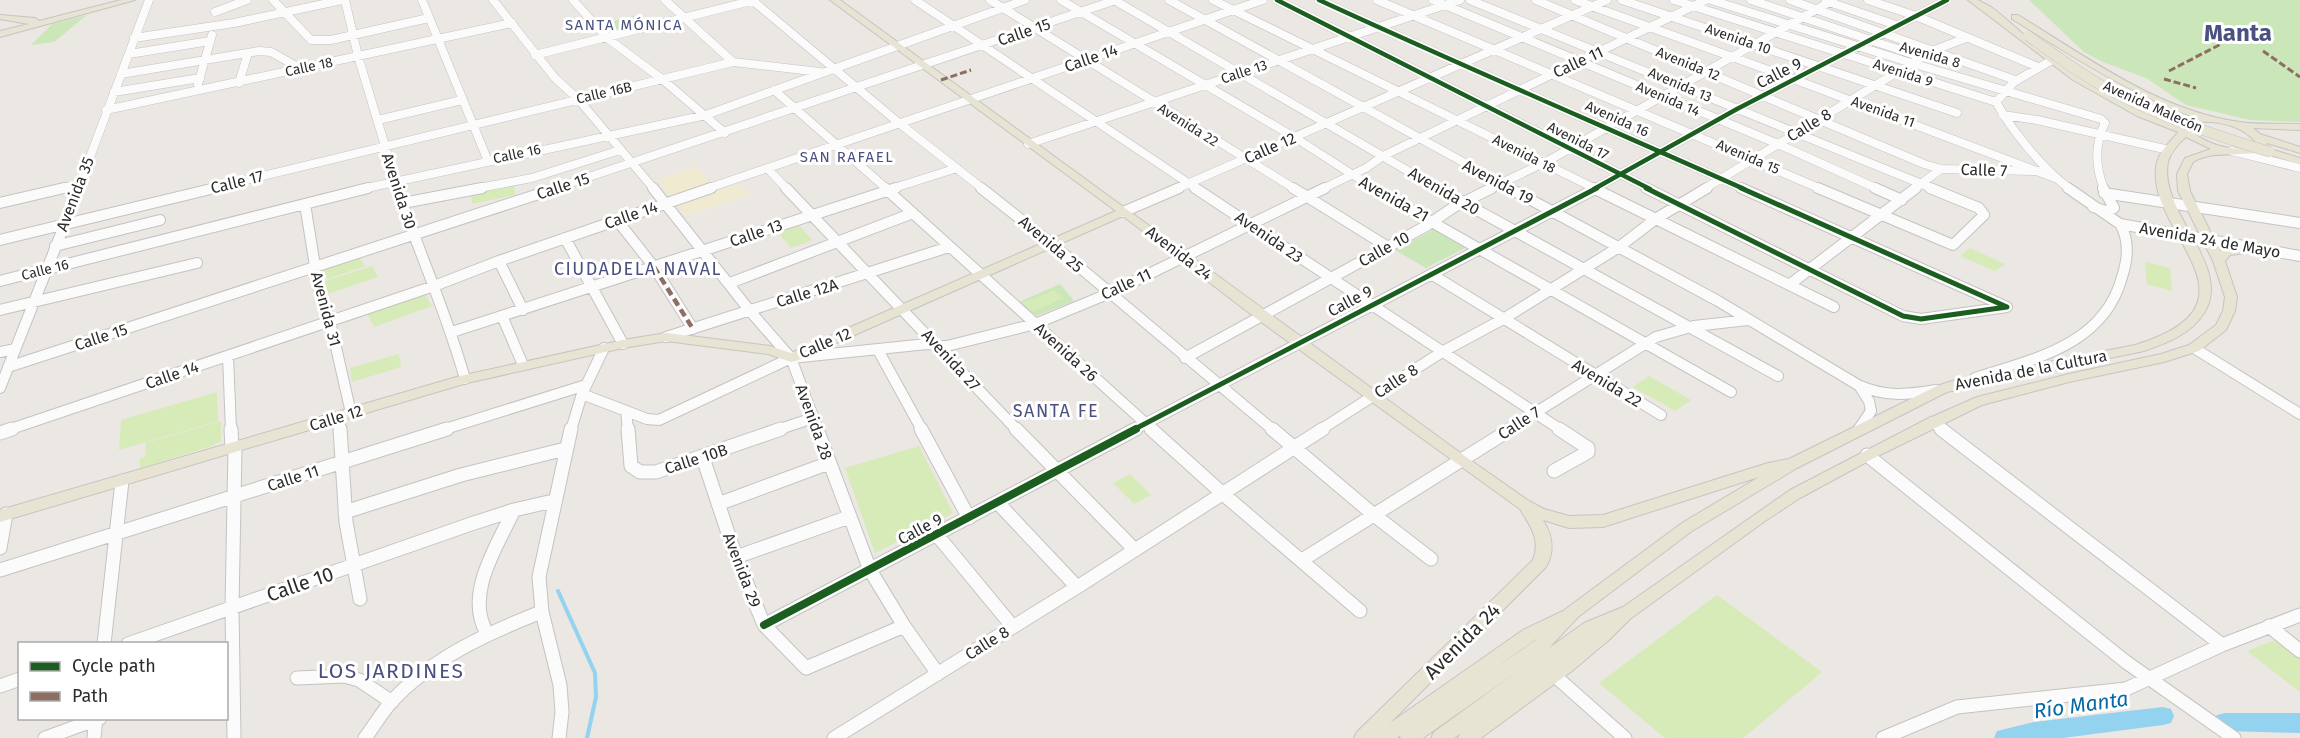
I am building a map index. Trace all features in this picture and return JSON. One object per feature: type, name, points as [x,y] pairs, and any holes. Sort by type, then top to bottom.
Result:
[{"type":"main road","points":[[0,34],[130,0]]},
{"type":"main road","name":"Avenida 24","points":[[834,0],[1028,144],[1185,256],[1262,316],[1524,505],[1561,521],[1593,523],[1773,467],[1792,464]]},
{"type":"main road","name":"Avenida Malecón","points":[[1972,0],[2014,17],[2155,99],[2208,119],[2235,125]]},
{"type":"main road","points":[[0,5],[3,17],[15,31]]},
{"type":"main road","name":"Avenida Malecón","points":[[1987,5],[2101,78],[2137,97],[2218,130],[2300,156]]},
{"type":"main road","name":"Avenida Malecón","points":[[1987,5],[2052,60],[2098,92],[2149,118],[2185,131],[2201,142],[2225,150]]},
{"type":"main road","points":[[3,17],[27,21],[64,18]]},
{"type":"main road","name":"Avenida Malecón","points":[[2014,17],[2086,76],[2127,98],[2197,128],[2300,161]]},
{"type":"main road","points":[[2098,92],[2112,97],[2133,98],[2137,93],[2131,87]]},
{"type":"main road","points":[[2149,118],[2170,131],[2177,141]]},
{"type":"main road","points":[[2185,131],[2183,127],[2187,121],[2208,119]]},
{"type":"main road","points":[[2235,125],[2300,127]]},
{"type":"main road","points":[[2235,125],[2258,137],[2300,150]]},
{"type":"main road","name":"Avenida de la Cultura","points":[[1383,738],[1529,635],[1572,612],[1687,527],[1792,464],[1844,440],[1858,430],[1949,387],[2146,345],[2164,339],[2189,323],[2204,304],[2205,284],[2187,236],[2169,202],[2161,173],[2164,156],[2185,131]]},
{"type":"main road","points":[[2258,137],[2300,133]]},
{"type":"main road","points":[[2225,150],[2256,150],[2262,146],[2258,137]]},
{"type":"main road","name":"Avenida de la Cultura","points":[[1467,738],[1595,644],[1629,612],[1760,517],[1795,494],[1867,455],[1932,422],[1986,400],[2069,378],[2164,358],[2194,348],[2221,327],[2229,311],[2231,297],[2219,261],[2191,206],[2182,182],[2185,166],[2194,157],[2225,150]]},
{"type":"main road","name":"Calle 12","points":[[3,515],[465,379],[623,344],[666,337],[770,350],[791,358],[1123,212]]},
{"type":"main road","points":[[2219,261],[2226,252],[2253,248]]},
{"type":"main road","points":[[2054,365],[2070,371],[2072,376],[2069,378]]},
{"type":"main road","name":"Avenida 24","points":[[1363,738],[1540,562],[1544,552],[1543,533],[1524,505]]},
{"type":"main road","name":"Avenida de la Cultura","points":[[1440,738],[1549,650],[1572,612]]},
{"type":"main road","name":"Avenida de la Cultura","points":[[1409,738],[1549,650],[1590,628],[1629,612]]},
{"type":"street","name":"Avenida 35","points":[[0,387],[149,0]]},
{"type":"street","points":[[215,12],[247,0]]},
{"type":"street","points":[[273,0],[311,40],[320,42],[429,18]]},
{"type":"street","points":[[134,38],[214,26],[343,0]]},
{"type":"street","name":"Avenida 30","points":[[343,0],[395,181],[413,234],[452,332],[465,379]]},
{"type":"street","points":[[422,0],[488,160]]},
{"type":"street","name":"Avenida 28","points":[[493,0],[535,55],[578,99],[666,203],[750,311],[791,358],[870,570],[904,626],[938,674]]},
{"type":"street","points":[[573,0],[608,38],[631,58],[662,79],[725,133]]},
{"type":"street","points":[[665,0],[733,62]]},
{"type":"street","points":[[535,55],[753,0]]},
{"type":"street","name":"Avenida 25","points":[[753,0],[899,123],[1052,244],[1374,515],[1431,559]]},
{"type":"street","name":"Avenida 23","points":[[915,0],[1589,450],[1554,471]]},
{"type":"street","name":"Avenida 22","points":[[990,0],[1388,247]]},
{"type":"street","name":"Calle 16","points":[[0,281],[395,181],[706,115],[1024,0]]},
{"type":"street","name":"Avenida 21","points":[[1061,0],[1294,137],[1350,175],[1731,392]]},
{"type":"street","name":"Calle 15","points":[[8,367],[632,164],[1115,0]]},
{"type":"street","name":"Avenida 20","points":[[1115,0],[1168,33],[1514,231],[1778,376]]},
{"type":"street","name":"Avenida 19","points":[[1169,0],[1718,301],[1858,385],[1880,395],[1894,397],[1949,387]]},
{"type":"street","name":"Avenida 18","points":[[1214,0],[1834,307]]},
{"type":"street","name":"Calle 14","points":[[0,433],[1263,0]]},
{"type":"street","name":"Avenida 17","points":[[1277,0],[1619,176],[1682,204],[1903,316]]},
{"type":"street","name":"Avenida 16","points":[[1319,0],[1380,26],[1461,66],[1523,90],[2007,307],[1933,318],[1913,319],[1903,316]]},
{"type":"street","name":"Avenida 15","points":[[1377,0],[1953,245]]},
{"type":"street","name":"Avenida 14","points":[[1433,0],[1778,144],[1902,200]]},
{"type":"street","name":"Calle 13","points":[[1028,144],[1460,0]]},
{"type":"street","name":"Avenida 13","points":[[1470,0],[1797,132],[1983,211],[1984,215],[1953,245]]},
{"type":"street","name":"Avenida 12","points":[[1536,0],[1624,39],[1820,118],[1924,164],[1941,169]]},
{"type":"street","name":"Avenida 11","points":[[1575,0],[1851,100],[2055,178]]},
{"type":"street","name":"Calle 12","points":[[1123,212],[1431,80],[1521,36],[1607,0]]},
{"type":"street","name":"Avenida 10","points":[[1622,0],[1957,113]]},
{"type":"street","name":"Avenida 9","points":[[1674,0],[1996,102]]},
{"type":"street","name":"Calle 11","points":[[0,570],[345,461],[584,390],[647,419],[663,419],[791,358],[936,345],[947,346],[1035,324],[1110,293],[1350,175],[1383,156],[1706,0]]},
{"type":"street","name":"Avenida 8","points":[[1711,0],[1858,45],[1917,60],[2101,119],[2105,123],[2098,134],[2096,147],[2099,179],[2114,210],[2106,211],[2093,207]]},
{"type":"street","points":[[1751,0],[1868,39],[1917,60]]},
{"type":"street","points":[[1790,0],[2015,80]]},
{"type":"street","points":[[1868,0],[1916,16],[2038,67]]},
{"type":"street","points":[[1926,0],[1939,5]]},
{"type":"street","name":"Calle 9","points":[[764,625],[1370,305],[1595,189],[1737,109],[1797,80],[1868,39],[1947,0]]},
{"type":"street","points":[[1828,1],[1896,25]]},
{"type":"street","name":"Calle 10","points":[[1185,358],[1426,226],[1431,220],[1463,202],[1544,164],[1792,24],[1828,1]]},
{"type":"street","name":"Calle 18","points":[[106,110],[512,23]]},
{"type":"street","points":[[196,92],[214,26]]},
{"type":"street","name":"Calle 8","points":[[834,738],[1135,550],[1442,352],[1551,290],[1619,247],[1657,218],[1932,51],[1966,38]]},
{"type":"street","points":[[129,54],[210,41]]},
{"type":"street","points":[[121,74],[265,51],[301,69]]},
{"type":"street","points":[[239,83],[248,53]]},
{"type":"street","points":[[1949,387],[2066,347],[2106,315],[2120,291],[2128,251],[2127,240],[2120,224],[2055,178],[2003,115],[1996,102],[2004,89],[2015,80],[2052,60]]},
{"type":"street","name":"Calle 16B","points":[[474,124],[733,62],[824,72]]},
{"type":"street","points":[[114,92],[200,78]]},
{"type":"street","name":"Avenida 26","points":[[774,90],[888,190],[1222,493],[1360,611]]},
{"type":"street","points":[[378,120],[462,100]]},
{"type":"street","points":[[2003,115],[2169,150]]},
{"type":"street","name":"Calle 17","points":[[0,240],[474,124]]},
{"type":"street","points":[[403,203],[532,178],[620,150]]},
{"type":"street","points":[[2225,150],[2300,168]]},
{"type":"street","name":"Calle 13","points":[[452,332],[957,168]]},
{"type":"street","name":"Avenida 27","points":[[768,169],[904,309],[1056,471],[1135,550]]},
{"type":"street","name":"Calle 7","points":[[1789,285],[1941,169],[2038,171]]},
{"type":"street","points":[[0,203],[80,184]]},
{"type":"street","points":[[2104,193],[2300,223]]},
{"type":"street","name":"Avenida 31","points":[[305,204],[319,291],[330,321],[345,415],[345,512],[352,566],[360,599]]},
{"type":"street","points":[[729,283],[912,213]]},
{"type":"street","points":[[55,246],[160,220]]},
{"type":"street","points":[[617,220],[654,267],[693,329]]},
{"type":"street","name":"Avenida 24 de Mayo","points":[[2120,224],[2300,256]]},
{"type":"street","points":[[565,238],[623,344]]},
{"type":"street","name":"Calle 12A","points":[[666,337],[949,247]]},
{"type":"street","points":[[499,261],[523,310]]},
{"type":"street","points":[[0,310],[197,263]]},
{"type":"street","name":"Avenida 22","points":[[1431,274],[1505,318],[1591,376],[1661,415]]},
{"type":"street","points":[[502,316],[510,340],[523,365]]},
{"type":"street","name":"Calle 7","points":[[1302,560],[1461,461],[1643,343],[1658,335],[1689,326],[1748,320]]},
{"type":"street","points":[[559,738],[562,702],[558,670],[537,594],[553,501],[565,449],[584,390],[604,348]]},
{"type":"street","points":[[2194,348],[2300,414]]},
{"type":"street","points":[[0,352],[15,349]]},
{"type":"street","points":[[878,350],[969,518]]},
{"type":"street","points":[[228,356],[234,448],[231,672],[234,738]]},
{"type":"street","points":[[1858,385],[1871,406],[1871,411],[1858,430]]},
{"type":"street","name":"Calle 10B","points":[[626,411],[631,466],[634,470],[656,472],[703,458],[813,418]]},
{"type":"street","points":[[1932,422],[2222,645]]},
{"type":"street","points":[[345,512],[461,475],[565,449]]},
{"type":"street","points":[[1867,455],[2150,678],[2234,738]]},
{"type":"street","name":"Avenida 29","points":[[703,458],[736,557],[764,625],[806,668],[904,626]]},
{"type":"street","points":[[718,504],[829,463]]},
{"type":"street","points":[[104,642],[122,481]]},
{"type":"street","name":"Calle 10","points":[[134,642],[471,524],[514,510],[553,501]]},
{"type":"street","points":[[998,502],[1077,586]]},
{"type":"street","points":[[487,633],[479,618],[478,604],[482,585],[514,510]]},
{"type":"street","points":[[0,548],[3,515]]},
{"type":"street","points":[[736,557],[849,517]]},
{"type":"street","points":[[937,535],[1013,627]]},
{"type":"street","points":[[365,738],[392,702],[423,674],[487,633],[541,612]]},
{"type":"street","points":[[1883,738],[1957,707],[2126,689],[2222,645],[2300,615]]},
{"type":"street","points":[[2269,626],[2300,651]]},
{"type":"street","points":[[1554,675],[1625,738]]},
{"type":"street","points":[[297,678],[344,676],[359,680],[392,702]]},
{"type":"street","points":[[0,686],[18,681]]},
{"type":"street","points":[[45,738],[94,720]]},
{"type":"street","points":[[94,738],[97,720]]},
{"type":"green space","points":[[2029,0],[2300,0],[2300,122],[2250,120],[2186,105],[2146,78],[2103,62],[2084,52]]},
{"type":"green space","points":[[87,15],[54,42],[31,45],[52,24]]},
{"type":"green space","points":[[636,15],[647,25],[613,34],[603,24]]},
{"type":"green space","points":[[514,185],[515,195],[472,204],[471,194]]},
{"type":"green space","points":[[797,223],[812,240],[791,248],[776,230]]},
{"type":"green space","points":[[1437,228],[1469,246],[1426,268],[1395,250]]},
{"type":"green space","points":[[1970,248],[2005,264],[1995,271],[1960,256]]},
{"type":"green space","points":[[360,258],[365,266],[328,279],[323,270]]},
{"type":"green space","points":[[2145,262],[2170,268],[2172,291],[2147,284]]},
{"type":"green space","points":[[372,266],[378,277],[327,294],[322,282]]},
{"type":"green space","points":[[1060,284],[1074,301],[1036,316],[1019,302]]},
{"type":"green space","points":[[1054,290],[1064,298],[1033,312],[1023,303]]},
{"type":"green space","points":[[424,293],[432,306],[374,327],[367,313]]},
{"type":"green space","points":[[399,354],[401,367],[352,382],[350,368]]},
{"type":"green space","points":[[1649,376],[1691,400],[1675,411],[1633,387]]},
{"type":"green space","points":[[217,392],[218,421],[119,450],[121,420]]},
{"type":"green space","points":[[221,421],[221,441],[212,446],[140,468],[140,459],[145,457],[146,443]]},
{"type":"green space","points":[[919,446],[953,513],[875,553],[845,468]]},
{"type":"green space","points":[[1130,474],[1151,495],[1134,504],[1113,483]]},
{"type":"green space","points":[[1717,595],[1822,672],[1743,738],[1665,738],[1599,683]]},
{"type":"green space","points":[[2275,640],[2300,659],[2300,692],[2247,651]]},
{"type":"sand","points":[[697,167],[711,183],[671,197],[657,180]]},
{"type":"sand","points":[[738,184],[749,195],[686,216],[677,204]]},
{"type":"waterway","points":[[558,591],[595,673],[596,697],[587,738]]},
{"type":"waterway","name":"Río Manta","points":[[2005,738],[2034,732],[2163,716]]},
{"type":"waterway","name":"Río Manta","points":[[2225,722],[2300,723]]},
{"type":"marked path","points":[[2169,71],[2221,44]]},
{"type":"marked path","points":[[2263,51],[2300,77]]},
{"type":"marked path","points":[[941,80],[971,70]]},
{"type":"marked path","points":[[2164,79],[2196,88]]},
{"type":"marked path","points":[[654,267],[693,329]]},
{"type":"cycle path","points":[[1277,0],[1619,175],[1903,316],[1921,319],[2007,307],[1523,90],[1461,66],[1319,0]]},
{"type":"cycle path","points":[[764,625],[1595,189],[1737,109],[1947,0]]},
{"type":"district","name":"SANTA MÓNICA","points":[[624,25]]},
{"type":"district","name":"Manta","points":[[2238,33]]},
{"type":"district","name":"SAN RAFAEL","points":[[847,157]]},
{"type":"district","name":"CIUDADELA NAVAL","points":[[638,269]]},
{"type":"district","name":"SANTA FE","points":[[1056,411]]},
{"type":"district","name":"LOS JARDINES","points":[[391,671]]}]
